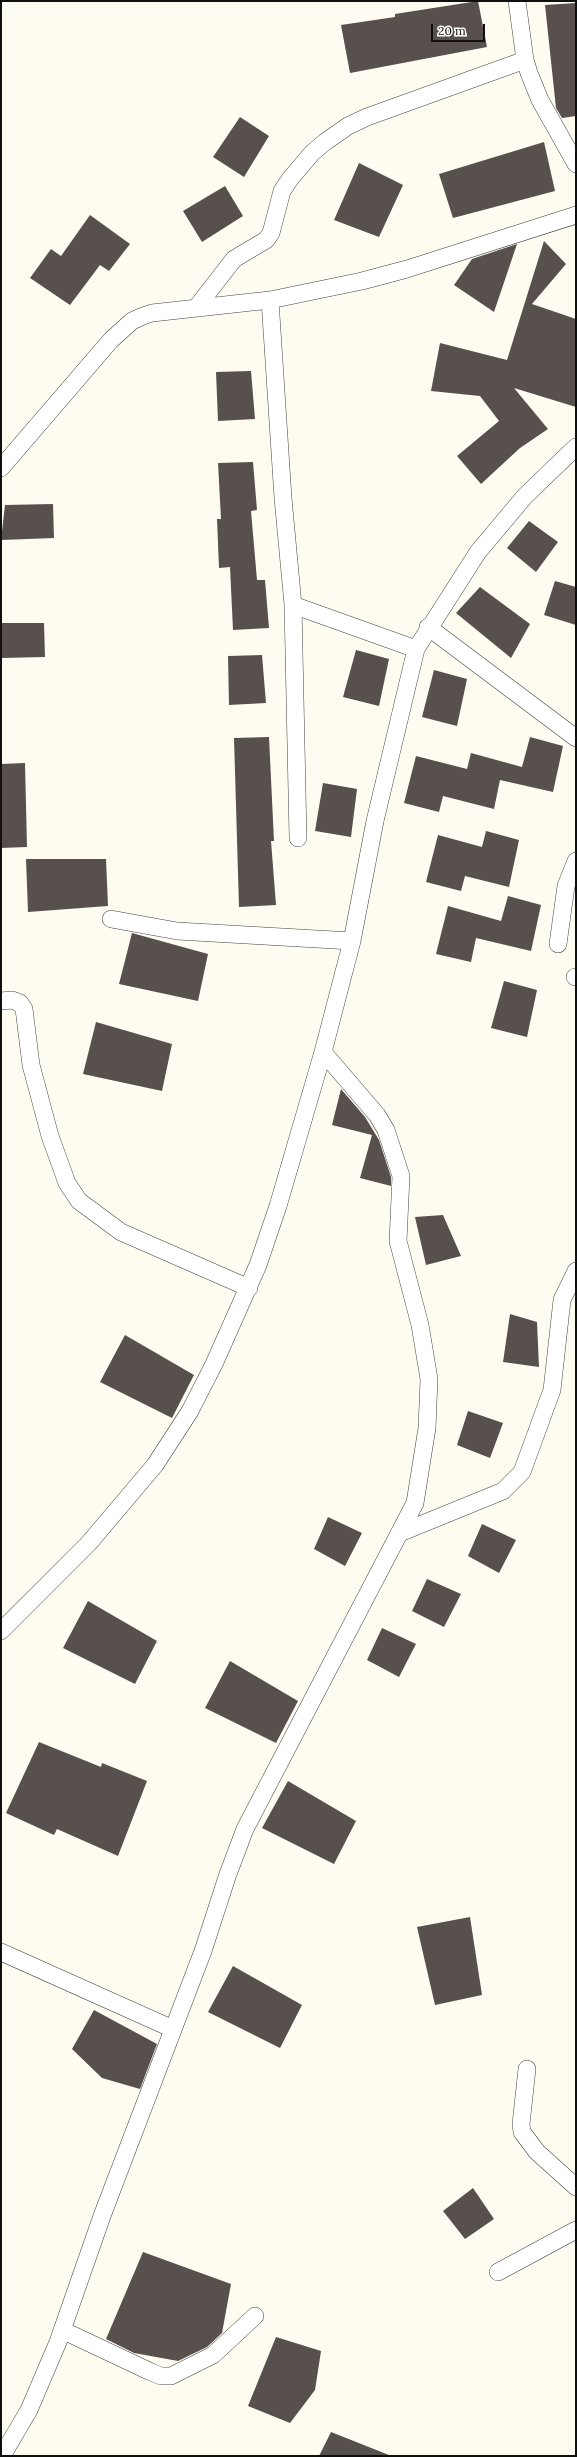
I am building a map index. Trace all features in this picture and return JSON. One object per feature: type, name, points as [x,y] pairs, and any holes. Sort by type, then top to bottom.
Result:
[{"type":"street","points":[[517,1],[525,60],[540,100],[576,164]]},
{"type":"street","points":[[196,308],[234,258],[266,240],[274,224],[282,191],[312,153],[325,142],[348,126],[367,117],[525,60]]},
{"type":"street","points":[[1,468],[110,340],[132,321],[152,313],[270,300],[407,268],[576,215]]},
{"type":"street","points":[[270,300],[283,498],[294,605],[298,838]]},
{"type":"street","points":[[1,1631],[89,1543],[155,1465],[190,1411],[249,1288],[278,1206],[323,1052],[352,941],[375,821],[416,649],[428,626],[478,552],[526,496],[576,447]]},
{"type":"street","points":[[294,605],[416,649]]},
{"type":"street","points":[[428,626],[576,738]]},
{"type":"street","points":[[558,944],[566,886],[576,861]]},
{"type":"street","points":[[111,919],[177,931],[352,941]]},
{"type":"street","points":[[1,1001],[12,1000],[20,1003],[24,1009],[31,1065],[50,1136],[67,1183],[79,1201],[121,1232],[249,1288]]},
{"type":"street","points":[[2,2456],[29,2410],[62,2330],[102,2216],[173,2029],[246,1829],[415,1503],[427,1428],[429,1379],[420,1325],[398,1241],[401,1176],[386,1130],[376,1115],[323,1052]]},
{"type":"street","points":[[400,1533],[503,1491],[522,1472],[552,1390],[562,1300],[576,1271]]},
{"type":"street","points":[[1,1952],[173,2029]]},
{"type":"street","points":[[527,2069],[521,2118],[522,2132],[538,2152],[576,2187]]},
{"type":"street","points":[[498,2272],[576,2230]]},
{"type":"street","points":[[62,2330],[151,2372],[161,2376],[171,2376],[213,2355],[255,2316]]},
{"type":"building","points":[[478,1],[487,47],[350,73],[341,25],[395,17],[395,14]]},
{"type":"building","points":[[576,3],[576,116],[562,118],[556,108],[545,5]]},
{"type":"building","points":[[240,117],[269,136],[244,177],[213,157]]},
{"type":"building","points":[[544,142],[555,191],[453,218],[439,174]]},
{"type":"building","points":[[359,163],[403,185],[379,237],[334,220]]},
{"type":"building","points":[[225,186],[243,216],[202,242],[183,211]]},
{"type":"building","points":[[90,215],[130,244],[109,271],[100,265],[70,305],[30,278],[51,249],[61,256]]},
{"type":"building","points":[[544,241],[566,264],[532,304],[576,319],[576,407],[514,388],[548,429],[520,448],[481,484],[457,456],[499,421],[480,396],[431,391],[440,343],[507,360]]},
{"type":"building","points":[[517,244],[494,312],[454,285],[472,259]]},
{"type":"building","points":[[251,371],[255,419],[218,421],[216,372]]},
{"type":"building","points":[[253,462],[257,510],[251,511],[257,580],[265,580],[269,628],[233,630],[230,567],[219,568],[217,519],[221,519],[218,463]]},
{"type":"building","points":[[53,504],[54,538],[1,540],[5,505]]},
{"type":"building","points":[[529,521],[558,542],[536,572],[507,548]]},
{"type":"building","points":[[555,581],[576,587],[576,625],[544,615]]},
{"type":"building","points":[[480,587],[530,624],[511,658],[456,613]]},
{"type":"building","points":[[1,623],[44,623],[45,657],[1,658]]},
{"type":"building","points":[[356,650],[389,659],[379,706],[343,697]]},
{"type":"building","points":[[262,655],[266,703],[229,705],[228,656]]},
{"type":"building","points":[[434,670],[467,679],[457,726],[422,717]]},
{"type":"building","points":[[269,737],[274,841],[271,841],[276,905],[239,907],[234,738]]},
{"type":"building","points":[[530,737],[563,746],[553,792],[500,780],[494,809],[443,796],[439,812],[404,803],[416,756],[467,769],[471,753],[522,767]]},
{"type":"building","points":[[25,763],[27,847],[1,848],[1,764]]},
{"type":"building","points":[[323,783],[357,789],[351,837],[315,831]]},
{"type":"building","points":[[486,831],[519,840],[509,887],[465,876],[461,891],[426,882],[438,835],[482,847]]},
{"type":"building","points":[[26,859],[106,859],[108,906],[28,912]]},
{"type":"building","points":[[508,896],[541,905],[531,951],[476,938],[471,962],[436,954],[448,906],[501,921]]},
{"type":"building","points":[[132,933],[208,954],[198,1001],[119,984]]},
{"type":"building","points":[[504,981],[537,990],[527,1037],[491,1028]]},
{"type":"building","points":[[96,1022],[172,1044],[162,1091],[83,1074]]},
{"type":"building","points":[[341,1089],[365,1117],[379,1140],[391,1177],[391,1186],[360,1178],[372,1135],[332,1125]]},
{"type":"building","points":[[443,1215],[461,1256],[426,1265],[415,1217]]},
{"type":"building","points":[[510,1314],[537,1322],[539,1367],[503,1362]]},
{"type":"building","points":[[125,1335],[194,1375],[172,1418],[100,1382]]},
{"type":"building","points":[[468,1411],[503,1423],[490,1458],[457,1445]]},
{"type":"building","points":[[328,1517],[362,1533],[345,1566],[314,1549]]},
{"type":"building","points":[[482,1524],[516,1540],[499,1573],[468,1556]]},
{"type":"building","points":[[427,1579],[461,1594],[444,1627],[412,1611]]},
{"type":"building","points":[[88,1601],[157,1641],[135,1684],[63,1648]]},
{"type":"building","points":[[382,1628],[416,1644],[399,1677],[367,1660]]},
{"type":"building","points":[[230,1661],[298,1701],[276,1743],[205,1708]]},
{"type":"building","points":[[39,1742],[101,1767],[102,1763],[147,1781],[118,1856],[57,1829],[54,1835],[6,1813]]},
{"type":"building","points":[[288,1781],[356,1821],[334,1864],[262,1828]]},
{"type":"building","points":[[470,1917],[482,1995],[435,2005],[417,1927]]},
{"type":"building","points":[[233,1966],[302,2005],[280,2048],[208,2012]]},
{"type":"building","points":[[94,2010],[157,2044],[140,2089],[102,2078],[72,2049]]},
{"type":"building","points":[[473,2188],[494,2219],[465,2239],[443,2211]]},
{"type":"building","points":[[143,2252],[231,2284],[222,2333],[207,2347],[178,2361],[134,2353],[106,2339]]},
{"type":"building","points":[[276,2337],[321,2351],[315,2390],[290,2423],[248,2406]]},
{"type":"building","points":[[331,2432],[389,2455],[389,2456],[319,2456]]}]
